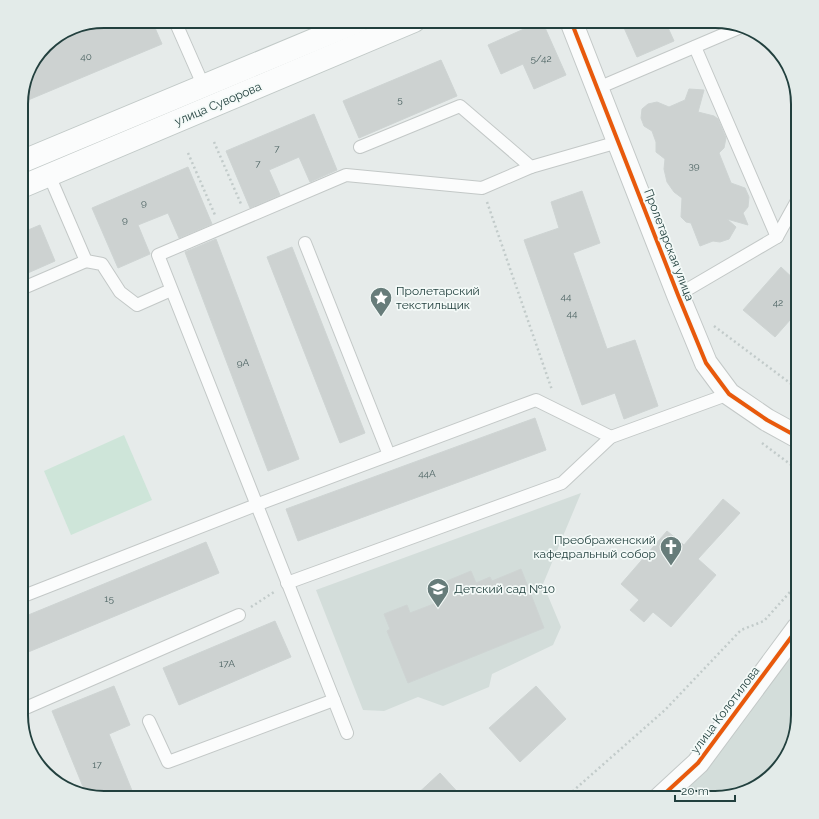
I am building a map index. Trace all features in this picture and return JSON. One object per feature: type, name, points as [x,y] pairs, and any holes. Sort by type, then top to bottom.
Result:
[{"type":"main road","name":"улица Суворова","points":[[28,159],[343,28]]},
{"type":"main road","name":"улица Суворова","points":[[28,184],[397,28]]},
{"type":"main road","name":"Пролетарская улица","points":[[574,28],[678,296],[706,363],[729,394],[767,420],[791,433]]},
{"type":"main road","name":"улица Колотилова","points":[[668,791],[698,763],[791,639]]},
{"type":"lane","points":[[178,28],[204,87]]},
{"type":"lane","points":[[598,88],[733,30]]},
{"type":"lane","points":[[695,47],[777,237]]},
{"type":"lane","points":[[360,147],[460,106],[531,167]]},
{"type":"lane","points":[[347,733],[158,255],[346,175],[482,188],[531,167],[618,142]]},
{"type":"lane","points":[[49,175],[86,262]]},
{"type":"lane","points":[[678,296],[777,237],[791,212]]},
{"type":"lane","points":[[305,243],[389,455]]},
{"type":"lane","points":[[28,286],[86,262],[102,264],[120,292],[137,304],[171,290]]},
{"type":"lane","points":[[287,583],[562,483],[611,437],[729,394]]},
{"type":"lane","points":[[28,594],[256,505],[536,400],[611,437]]},
{"type":"lane","points":[[28,707],[239,615]]},
{"type":"lane","points":[[149,721],[168,762],[334,700]]},
{"type":"path","points":[[214,142],[247,217]]},
{"type":"path","points":[[188,153],[220,228]]},
{"type":"path","points":[[482,188],[560,411]]},
{"type":"path","points":[[714,326],[791,384]]},
{"type":"path","points":[[239,615],[287,583]]},
{"type":"path","points":[[573,791],[665,710],[741,630],[764,621],[791,591]]},
{"type":"shaded area","name":"Детский сад №10","points":[[581,493],[543,584],[561,627],[553,645],[492,674],[489,687],[443,706],[418,697],[384,711],[363,710],[316,590]]},
{"type":"shaded area","points":[[791,643],[790,730],[781,753],[772,765],[753,781],[730,790],[670,791]]},
{"type":"green space","points":[[124,435],[152,500],[71,535],[44,471]]},
{"type":"building","points":[[155,28],[162,44],[28,100],[31,85],[38,66],[50,50],[75,34],[89,29]]},
{"type":"building","points":[[526,28],[545,28],[566,75],[534,89],[523,64],[501,74],[488,45]]},
{"type":"building","points":[[624,28],[668,28],[674,41],[637,57]]},
{"type":"building","points":[[441,60],[457,96],[359,138],[343,101]]},
{"type":"building","points":[[689,89],[704,90],[698,112],[714,116],[718,119],[726,138],[724,148],[719,153],[731,183],[745,188],[749,197],[748,207],[743,213],[748,225],[727,219],[736,227],[729,239],[720,242],[713,241],[700,246],[691,223],[686,222],[681,217],[682,198],[674,192],[667,182],[664,169],[665,159],[656,152],[656,142],[652,131],[644,126],[641,118],[642,109],[648,104],[657,102],[669,107],[685,100]]},
{"type":"building","points":[[314,114],[337,170],[310,182],[299,157],[269,170],[280,195],[250,208],[226,151]]},
{"type":"building","points":[[188,167],[212,224],[179,238],[168,213],[138,225],[150,254],[118,268],[92,208]]},
{"type":"building","points":[[582,191],[600,243],[573,253],[607,349],[635,340],[658,406],[624,419],[615,393],[582,405],[524,240],[559,228],[551,202]]},
{"type":"building","points":[[40,225],[55,261],[28,273],[28,230]]},
{"type":"building","points":[[216,239],[299,459],[268,471],[185,252]]},
{"type":"building","points":[[292,247],[365,433],[340,443],[267,257]]},
{"type":"building","points":[[781,267],[791,276],[791,319],[775,337],[743,310]]},
{"type":"building","points":[[535,418],[546,450],[298,541],[286,509]]},
{"type":"building","name":"Преображенский кафедральный собор","points":[[723,499],[740,513],[698,559],[716,575],[671,627],[653,612],[644,622],[630,610],[639,600],[621,584],[667,531],[684,545]]},
{"type":"building","points":[[206,542],[219,573],[28,652],[28,615]]},
{"type":"building","points":[[521,569],[544,628],[408,683],[387,631],[390,629],[384,614],[407,605],[410,613],[439,602],[433,589],[443,585],[442,583],[471,571],[476,583],[490,577],[492,581]]},
{"type":"building","points":[[275,621],[291,657],[179,705],[163,668]]},
{"type":"building","points":[[114,686],[130,725],[109,734],[132,791],[104,791],[84,788],[52,711]]},
{"type":"building","points":[[536,686],[566,719],[520,762],[489,728]]},
{"type":"building","points":[[440,773],[457,791],[421,791]]},
{"type":"cycle path","points":[[574,28],[706,363],[729,394],[767,420],[791,433]]},
{"type":"cycle path","points":[[668,791],[698,763],[791,637]]},
{"type":"place","name":"Пролетарский текстильщик","points":[[381,318]]},
{"type":"place","name":"Преображенский кафедральный собор","points":[[671,566]]},
{"type":"place","name":"Детский сад №10","points":[[438,608]]}]
